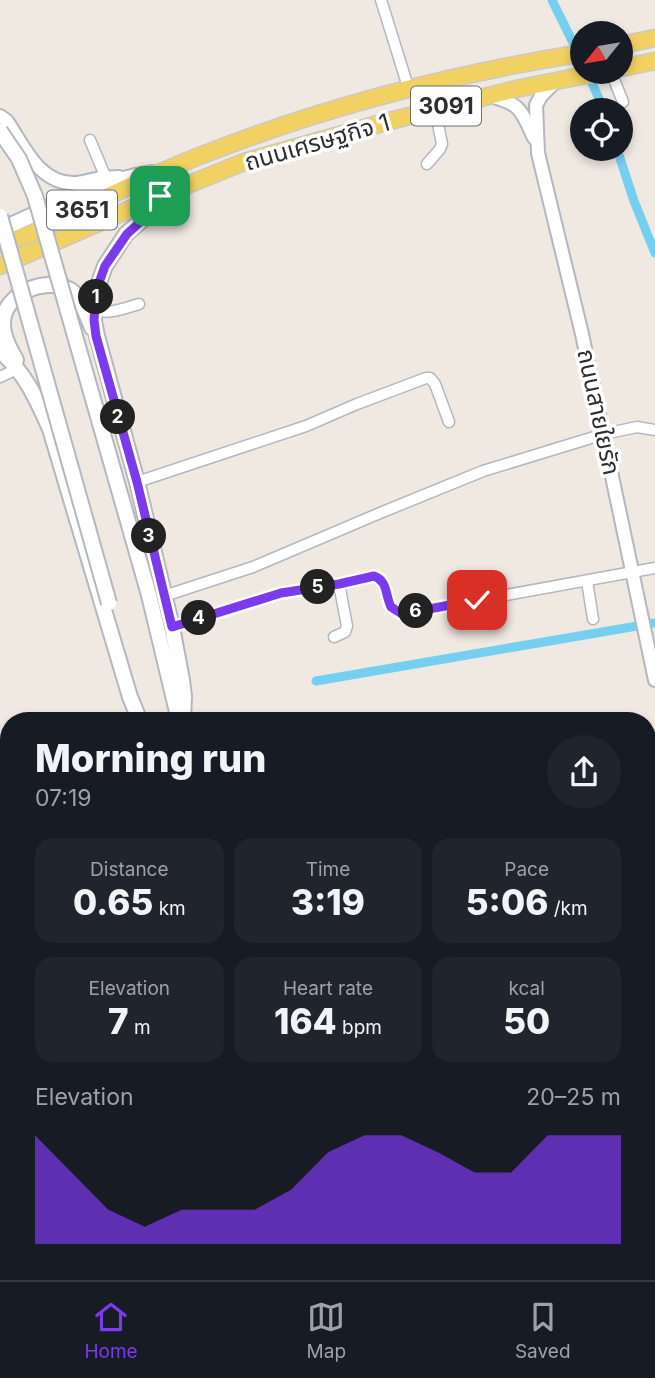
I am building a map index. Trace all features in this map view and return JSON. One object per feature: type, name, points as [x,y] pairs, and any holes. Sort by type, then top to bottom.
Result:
[{"type":"main road","points":[[634,42],[655,38]]},
{"type":"main road","name":"ถนนเศรษฐกิจ 1","points":[[163,171],[318,113],[504,67],[570,56]]},
{"type":"main road","points":[[634,65],[655,61]]},
{"type":"main road","name":"ถนนเศรษฐกิจ 1","points":[[160,196],[244,162],[333,136],[570,78]]},
{"type":"main road","points":[[0,131],[19,159],[35,196],[157,595]]},
{"type":"main road","name":"3091","points":[[0,230],[128,177],[163,171]]},
{"type":"main road","name":"3651","points":[[0,245],[23,237],[163,171]]},
{"type":"main road","name":"3091","points":[[160,196],[151,212],[127,234],[105,266],[96,291],[94,320],[96,336],[137,482],[179,712]]},
{"type":"main road","name":"3651","points":[[0,266],[160,196]]},
{"type":"main road","points":[[0,216],[139,712]]},
{"type":"main road","points":[[102,355],[86,313],[70,290],[49,285],[28,290],[12,300],[5,310],[3,326],[7,344],[50,429],[130,697],[137,712]]},
{"type":"main road","points":[[0,351],[11,360],[30,386]]},
{"type":"main road","name":"3091","points":[[157,595],[172,627],[184,696],[182,712]]},
{"type":"street","points":[[380,0],[410,90]]},
{"type":"street","name":"ถนนสายใยรัก","points":[[537,145],[536,106],[541,96],[565,79]]},
{"type":"street","name":"ถนนสายใยรัก","points":[[489,96],[507,100],[524,114],[537,145],[582,334],[655,680]]},
{"type":"street","points":[[427,164],[442,144],[435,109]]},
{"type":"street","points":[[0,116],[7,121],[37,166],[55,179],[73,183],[128,177]]},
{"type":"street","points":[[90,140],[106,178]]},
{"type":"street","points":[[95,310],[103,313],[139,304]]},
{"type":"street","points":[[0,377],[17,369]]},
{"type":"street","points":[[137,482],[306,426],[426,378],[430,378],[435,384],[449,422]]},
{"type":"street","points":[[157,595],[253,567],[483,471],[604,434],[637,428],[655,430]]},
{"type":"street","points":[[172,627],[281,593],[374,576],[379,577],[385,584],[391,607],[402,614],[655,568]]},
{"type":"street","points":[[587,581],[593,619]]},
{"type":"street","points":[[334,637],[345,632],[347,626],[339,584]]},
{"type":"waterway","points":[[552,0],[570,37]]},
{"type":"waterway","points":[[592,84],[599,98]]},
{"type":"waterway","points":[[621,161],[655,253]]},
{"type":"waterway","points":[[316,681],[655,623]]},
{"type":"route","points":[[160,196],[151,212],[127,234],[105,266],[96,291],[94,320],[172,627],[281,593],[374,576],[379,577],[385,584],[391,607],[402,614],[477,600]]}]
